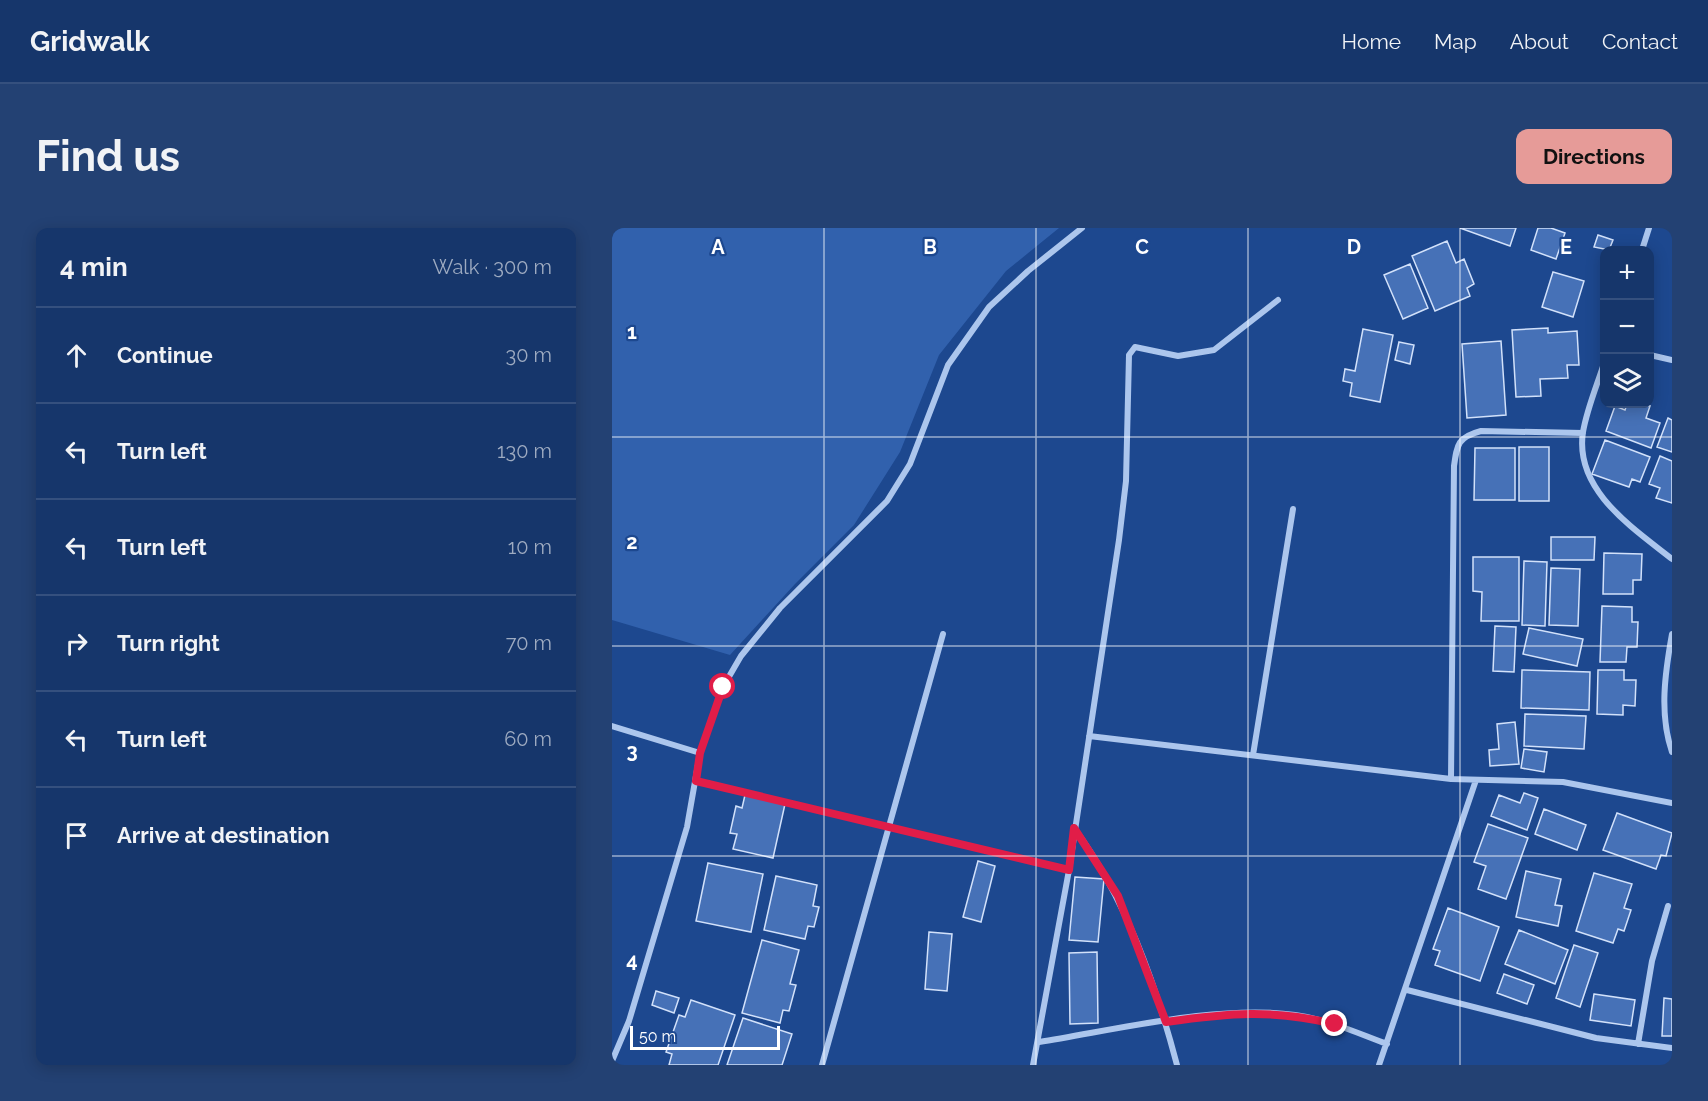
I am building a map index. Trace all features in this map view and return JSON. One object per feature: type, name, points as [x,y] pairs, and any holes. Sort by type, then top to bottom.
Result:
[{"type":"street","points":[[612,1061],[629,1021],[687,828],[700,753],[723,687],[741,656],[780,608],[887,501],[910,464],[948,365],[989,307],[1028,271],[1082,228]]},
{"type":"street","points":[[1643,246],[1649,228]]},
{"type":"street","points":[[1033,1065],[1069,870],[1126,481],[1129,355],[1135,347],[1178,356],[1214,350],[1278,300]]},
{"type":"street","points":[[1654,356],[1672,360]]},
{"type":"street","points":[[1600,377],[1583,433],[1586,466],[1604,501],[1672,559]]},
{"type":"street","points":[[1452,779],[1454,466],[1457,446],[1466,435],[1481,431],[1583,433]]},
{"type":"street","points":[[1253,755],[1293,508]]},
{"type":"street","points":[[822,1065],[943,634]]},
{"type":"street","points":[[1672,634],[1664,674],[1665,733],[1672,752]]},
{"type":"street","points":[[612,726],[700,753]]},
{"type":"street","points":[[1089,736],[1452,779],[1563,782],[1672,802]]},
{"type":"street","points":[[1379,1065],[1407,990],[1476,780]]},
{"type":"street","points":[[696,781],[1069,870]]},
{"type":"street","points":[[1074,828],[1118,896],[1166,1022],[1178,1065]]},
{"type":"street","points":[[1638,1044],[1652,961],[1668,906]]},
{"type":"street","points":[[1407,990],[1596,1038],[1672,1048]]},
{"type":"street","points":[[1039,1042],[1213,1015],[1262,1012],[1296,1015],[1335,1024],[1387,1044]]},
{"type":"shaded area","points":[[612,228],[1059,228],[1006,271],[939,355],[900,452],[854,525],[795,584],[730,655],[612,620]]},
{"type":"building","points":[[1460,228],[1516,228],[1510,246]]},
{"type":"building","points":[[1538,228],[1551,228],[1565,233],[1556,259],[1531,250]]},
{"type":"building","points":[[1598,235],[1613,240],[1611,246],[1594,247]]},
{"type":"building","points":[[1447,241],[1456,263],[1464,259],[1474,284],[1467,288],[1470,296],[1435,311],[1412,256]]},
{"type":"building","points":[[1410,264],[1428,308],[1403,319],[1384,275]]},
{"type":"building","points":[[1553,272],[1584,281],[1573,317],[1542,307]]},
{"type":"building","points":[[1548,328],[1548,333],[1577,331],[1579,365],[1567,365],[1568,378],[1540,379],[1541,396],[1516,397],[1512,330]]},
{"type":"building","points":[[1363,329],[1393,335],[1380,402],[1350,396],[1352,383],[1343,381],[1345,369],[1355,371]]},
{"type":"building","points":[[1501,341],[1506,415],[1467,418],[1462,344]]},
{"type":"building","points":[[1399,342],[1414,345],[1410,364],[1395,360]]},
{"type":"building","points":[[1614,408],[1625,410],[1626,408],[1649,408],[1646,418],[1660,423],[1651,448],[1606,431]]},
{"type":"building","points":[[1668,418],[1672,420],[1672,452],[1657,447]]},
{"type":"building","points":[[1605,440],[1650,457],[1640,482],[1632,479],[1629,487],[1592,474]]},
{"type":"building","points":[[1519,447],[1549,447],[1549,501],[1519,501]]},
{"type":"building","points":[[1475,448],[1515,448],[1515,500],[1474,500]]},
{"type":"building","points":[[1660,456],[1672,461],[1672,503],[1656,498],[1660,488],[1649,484]]},
{"type":"building","points":[[1551,537],[1595,537],[1594,560],[1551,560]]},
{"type":"building","points":[[1604,553],[1642,554],[1641,580],[1633,580],[1633,594],[1603,594]]},
{"type":"building","points":[[1473,557],[1519,557],[1519,621],[1481,621],[1482,592],[1473,591]]},
{"type":"building","points":[[1524,561],[1547,562],[1545,626],[1522,625]]},
{"type":"building","points":[[1551,568],[1580,569],[1578,626],[1549,625]]},
{"type":"building","points":[[1602,606],[1632,607],[1632,622],[1638,622],[1637,647],[1627,647],[1626,662],[1600,662]]},
{"type":"building","points":[[1495,626],[1516,627],[1514,672],[1493,671]]},
{"type":"building","points":[[1529,628],[1583,639],[1577,666],[1523,654]]},
{"type":"building","points":[[1522,670],[1590,672],[1589,710],[1521,708]]},
{"type":"building","points":[[1598,670],[1624,670],[1624,680],[1636,680],[1635,706],[1623,705],[1623,715],[1597,714]]},
{"type":"building","points":[[1525,714],[1586,716],[1584,749],[1524,746]]},
{"type":"building","points":[[1515,722],[1519,764],[1490,766],[1489,750],[1499,749],[1497,724]]},
{"type":"building","points":[[1524,749],[1547,752],[1544,772],[1521,768]]},
{"type":"building","points":[[1524,793],[1538,798],[1527,830],[1491,816],[1499,795],[1520,803]]},
{"type":"building","points":[[745,795],[785,804],[773,858],[733,849],[737,834],[730,833],[736,806],[742,808]]},
{"type":"building","points":[[1544,809],[1586,825],[1577,850],[1535,834]]},
{"type":"building","points":[[1617,813],[1672,833],[1666,856],[1661,855],[1656,869],[1603,850]]},
{"type":"building","points":[[1488,824],[1528,838],[1506,899],[1478,889],[1486,866],[1474,862]]},
{"type":"building","points":[[978,861],[995,866],[981,922],[963,917]]},
{"type":"building","points":[[708,863],[763,874],[751,932],[696,921]]},
{"type":"building","points":[[1526,871],[1561,879],[1555,905],[1562,906],[1558,926],[1516,917]]},
{"type":"building","points":[[1594,873],[1632,884],[1624,908],[1631,910],[1624,931],[1618,929],[1613,943],[1576,931]]},
{"type":"building","points":[[776,876],[817,885],[813,906],[819,907],[814,927],[808,926],[805,939],[764,930]]},
{"type":"building","points":[[1075,877],[1104,879],[1098,942],[1069,940]]},
{"type":"building","points":[[1448,908],[1499,927],[1480,981],[1435,965],[1440,951],[1433,949]]},
{"type":"building","points":[[1519,930],[1568,950],[1555,984],[1505,964]]},
{"type":"building","points":[[929,932],[952,934],[947,991],[925,989]]},
{"type":"building","points":[[762,940],[799,950],[790,984],[796,985],[789,1011],[783,1010],[780,1023],[742,1013]]},
{"type":"building","points":[[1574,945],[1598,953],[1580,1007],[1556,998]]},
{"type":"building","points":[[1097,952],[1098,1023],[1070,1024],[1069,953]]},
{"type":"building","points":[[1504,974],[1534,985],[1527,1004],[1497,993]]},
{"type":"building","points":[[656,991],[679,998],[674,1013],[652,1005]]},
{"type":"building","points":[[1594,994],[1635,1000],[1631,1026],[1590,1020]]},
{"type":"building","points":[[1664,998],[1672,999],[1672,1036],[1662,1036]]},
{"type":"building","points":[[691,1000],[735,1015],[718,1065],[669,1065],[672,1054],[666,1052],[679,1015],[685,1017]]},
{"type":"building","points":[[743,1018],[792,1034],[782,1065],[727,1065]]},
{"type":"route","points":[[723,687],[700,753],[696,781],[1069,870],[1074,828],[1118,896],[1166,1022],[1213,1015],[1262,1012],[1296,1015],[1335,1024]]}]
